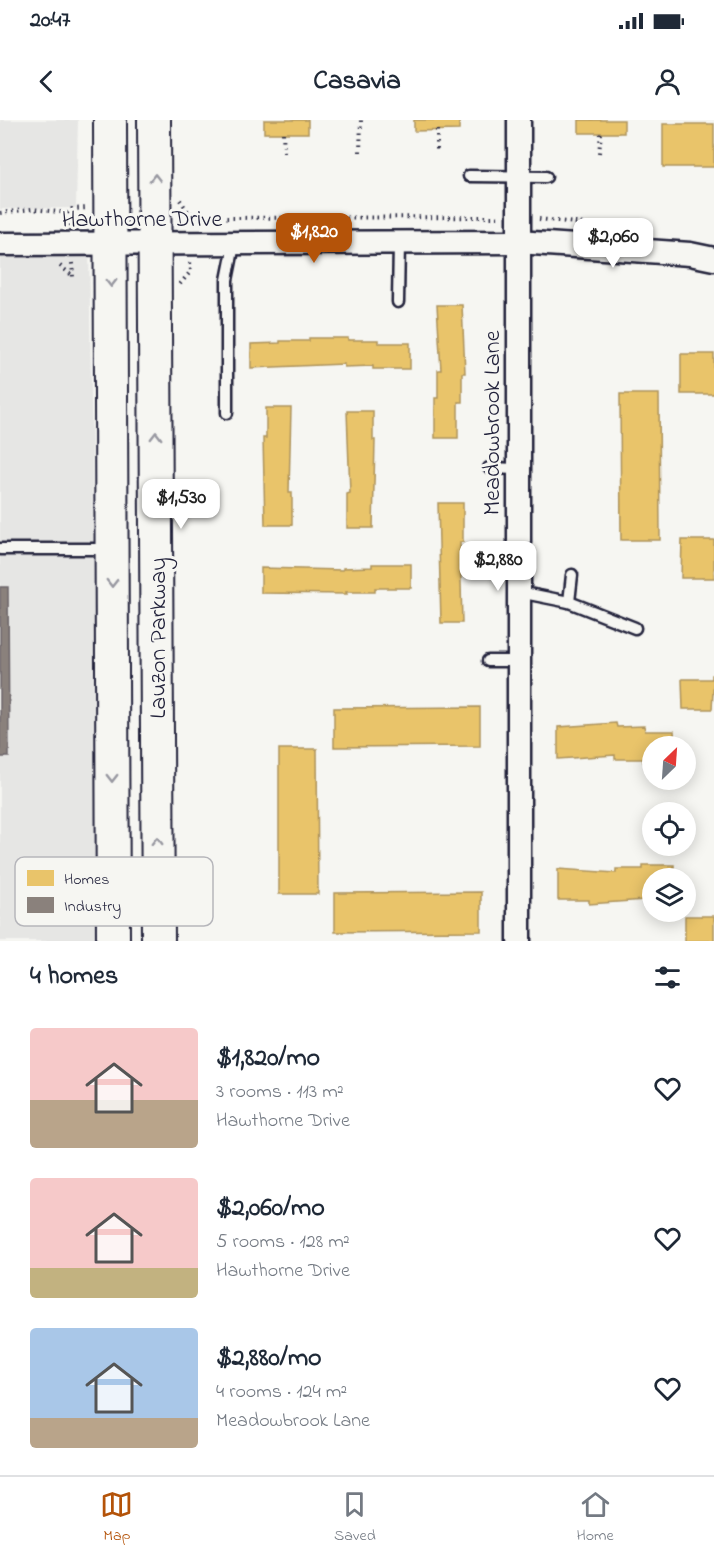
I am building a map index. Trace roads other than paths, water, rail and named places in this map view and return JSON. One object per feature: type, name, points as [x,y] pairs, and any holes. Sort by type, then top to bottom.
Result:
[{"type":"main road","name":"Lauzon Parkway","points":[[110,120],[113,857]]},
{"type":"main road","name":"Lauzon Parkway","points":[[154,120],[158,857]]},
{"type":"main road","name":"Lauzon Parkway","points":[[113,926],[113,941]]},
{"type":"main road","name":"Lauzon Parkway","points":[[158,926],[158,941]]},
{"type":"street","name":"Meadowbrook Lane","points":[[519,120],[519,941]]},
{"type":"street","name":"Hawthorne Drive","points":[[0,244],[155,246],[518,242],[690,254],[714,259]]},
{"type":"lane","points":[[469,176],[546,177]]},
{"type":"lane","points":[[398,302],[399,243]]},
{"type":"lane","points":[[227,413],[227,280],[234,245]]},
{"type":"lane","points":[[489,468],[518,469]]},
{"type":"lane","points":[[0,549],[112,549]]},
{"type":"lane","points":[[569,602],[572,575]]},
{"type":"lane","points":[[518,592],[569,602],[635,628]]},
{"type":"lane","points":[[488,661],[518,661]]}]
